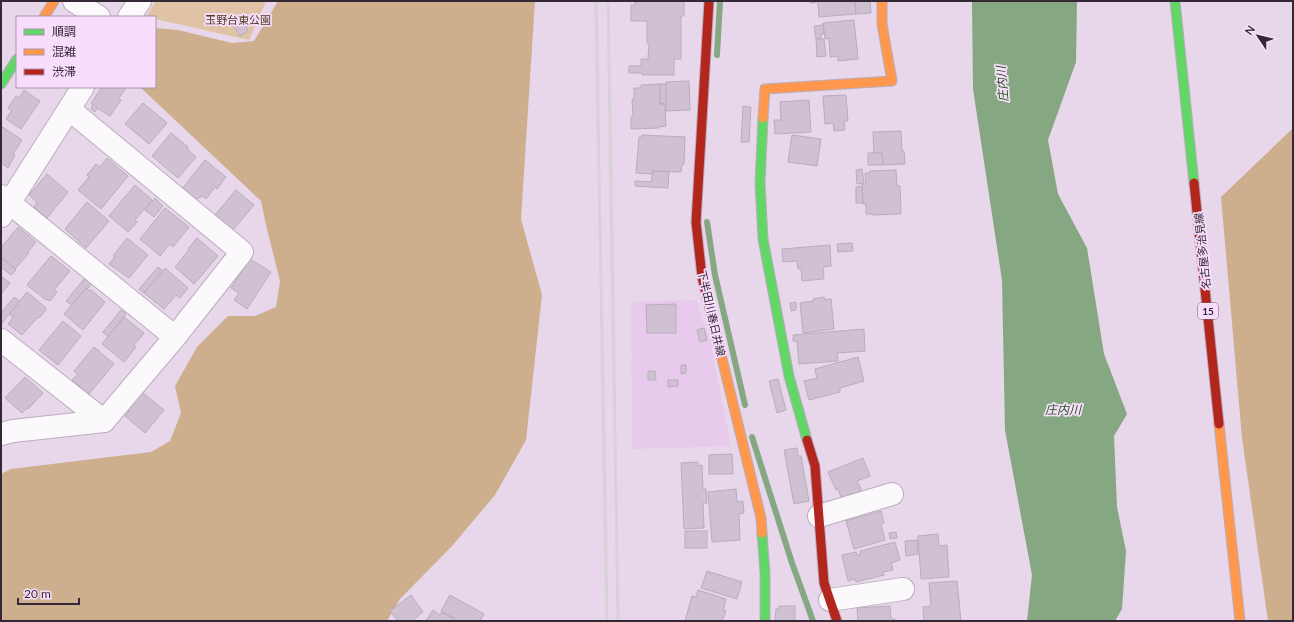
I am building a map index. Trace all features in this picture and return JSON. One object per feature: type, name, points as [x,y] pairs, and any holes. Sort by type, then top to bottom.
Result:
[{"type":"main road","points":[[45,16],[54,1]]},
{"type":"main road","name":"下半田川春日井線","points":[[709,1],[696,222],[702,277],[761,518],[765,573],[765,621]]},
{"type":"main road","points":[[837,621],[824,583],[815,466],[789,376],[763,239],[760,182],[765,89],[892,81],[882,24],[882,1]]},
{"type":"main road","name":"名古屋多治見線","points":[[1175,1],[1240,621]]},
{"type":"main road","points":[[1,84],[16,61]]},
{"type":"street","points":[[74,1],[97,16]]},
{"type":"street","points":[[130,16],[140,1]]},
{"type":"street","points":[[82,88],[4,205],[175,337]]},
{"type":"street","points":[[1,434],[104,421],[175,337],[242,252],[69,108]]},
{"type":"street","points":[[1,340],[104,421]]},
{"type":"street","points":[[819,516],[892,494]]},
{"type":"street","points":[[830,600],[903,589]]},
{"type":"shaded area","points":[[278,1],[535,1],[521,219],[542,295],[526,440],[495,495],[452,546],[400,599],[387,621],[1,621],[1,474],[11,469],[151,452],[170,441],[181,413],[175,386],[197,347],[228,316],[255,316],[276,307],[280,281],[261,201],[141,88],[156,88],[156,28],[178,30],[232,43],[254,41]]},
{"type":"shaded area","points":[[1293,128],[1293,621],[1268,621],[1242,438],[1221,197]]},
{"type":"shaded area","points":[[696,300],[710,341],[731,446],[632,449],[631,302]]},
{"type":"green space","name":"玉野台東公園","points":[[156,1],[266,1],[249,40],[156,19],[156,16],[147,16]]},
{"type":"water","name":"庄内川","points":[[972,1],[1077,1],[1076,62],[1048,140],[1058,194],[1087,248],[1104,354],[1127,414],[1114,436],[1117,507],[1126,551],[1122,609],[1115,621],[1027,621],[1032,575],[1005,430],[1002,280],[973,89]]},
{"type":"building","points":[[684,1],[684,16],[681,16],[681,59],[674,59],[674,75],[642,75],[642,73],[629,73],[629,66],[641,66],[641,59],[648,59],[649,43],[647,43],[647,21],[631,21],[631,5],[635,5],[635,2]]},
{"type":"building","points":[[810,1],[855,1],[856,14],[819,17],[818,2],[810,3]]},
{"type":"building","points":[[855,1],[870,1],[871,13],[856,14]]},
{"type":"building","points":[[854,20],[858,59],[838,61],[838,56],[830,57],[829,38],[825,39],[823,23]]},
{"type":"building","points":[[244,23],[248,31],[240,36],[235,28]]},
{"type":"building","points":[[823,25],[824,34],[821,34],[821,38],[816,39],[814,26]]},
{"type":"building","points":[[816,39],[824,39],[826,56],[817,57]]},
{"type":"building","points":[[689,81],[690,110],[666,111],[666,82]]},
{"type":"building","points":[[660,84],[660,104],[665,104],[666,126],[659,128],[631,129],[634,88],[641,88],[641,85]]},
{"type":"building","points":[[660,84],[666,84],[666,103],[660,104]]},
{"type":"building","points":[[101,88],[126,88],[119,98],[121,100],[110,116],[97,108],[95,112],[91,109],[93,105],[91,103]]},
{"type":"building","points":[[24,90],[40,101],[21,129],[6,119],[12,110],[8,108],[16,96],[19,98]]},
{"type":"building","points":[[846,95],[848,121],[844,121],[845,130],[834,131],[833,123],[825,124],[823,96]]},
{"type":"building","points":[[809,100],[811,132],[775,134],[774,120],[781,120],[780,102]]},
{"type":"building","points":[[143,103],[167,123],[149,144],[125,124]]},
{"type":"building","points":[[743,106],[751,107],[749,142],[741,142]]},
{"type":"building","points":[[1,126],[22,140],[13,154],[15,155],[8,168],[1,163]]},
{"type":"building","points":[[901,131],[902,151],[904,151],[905,164],[883,165],[882,153],[874,153],[873,132]]},
{"type":"building","points":[[171,133],[188,147],[187,149],[196,157],[178,178],[152,156]]},
{"type":"building","points":[[642,135],[685,137],[684,164],[682,164],[681,172],[652,171],[652,174],[636,173],[639,137],[642,137]]},
{"type":"building","points":[[792,135],[821,139],[817,166],[788,162]]},
{"type":"building","points":[[868,153],[882,153],[883,165],[868,165]]},
{"type":"building","points":[[107,158],[128,176],[101,209],[78,190],[89,177],[87,175],[96,164],[100,167]]},
{"type":"building","points":[[205,160],[226,177],[217,189],[215,187],[206,199],[203,196],[196,199],[182,189]]},
{"type":"building","points":[[862,169],[864,183],[857,184],[856,170]]},
{"type":"building","points":[[896,170],[897,186],[900,186],[901,214],[866,214],[866,204],[863,204],[862,184],[866,184],[865,173],[869,173],[870,171]]},
{"type":"building","points":[[653,171],[669,172],[668,188],[635,186],[635,181],[651,182]]},
{"type":"building","points":[[47,174],[68,192],[47,218],[34,207],[37,202],[29,195]]},
{"type":"building","points":[[135,185],[152,200],[135,220],[137,222],[128,232],[109,216]]},
{"type":"building","points":[[862,186],[863,203],[856,203],[856,187]]},
{"type":"building","points":[[236,190],[254,205],[233,230],[215,215]]},
{"type":"building","points":[[155,198],[163,206],[154,217],[145,210]]},
{"type":"building","points":[[87,202],[109,221],[86,248],[65,229]]},
{"type":"building","points":[[165,208],[189,227],[173,247],[170,244],[160,256],[140,239]]},
{"type":"building","points":[[18,227],[36,242],[28,252],[29,253],[15,269],[1,257],[1,248]]},
{"type":"building","points":[[127,238],[148,255],[129,278],[109,264],[115,257],[113,256]]},
{"type":"building","points":[[197,238],[218,256],[194,284],[175,267]]},
{"type":"building","points":[[852,243],[853,251],[838,252],[837,244]]},
{"type":"building","points":[[830,245],[831,266],[823,267],[824,279],[802,281],[801,269],[798,269],[797,261],[783,262],[782,249]]},
{"type":"building","points":[[51,256],[70,271],[54,290],[57,292],[50,301],[47,299],[46,300],[27,285]]},
{"type":"building","points":[[1,257],[16,270],[11,275],[1,267]]},
{"type":"building","points":[[250,259],[271,272],[247,309],[234,300],[239,293],[231,288]]},
{"type":"building","points":[[158,267],[163,271],[144,293],[139,289]]},
{"type":"building","points":[[165,268],[188,288],[180,298],[176,295],[164,309],[144,293]]},
{"type":"building","points":[[1,276],[10,283],[1,294]]},
{"type":"building","points":[[85,278],[92,284],[87,289],[86,288],[72,305],[66,301]]},
{"type":"building","points":[[86,288],[90,291],[91,290],[105,302],[83,330],[64,314]]},
{"type":"building","points":[[27,292],[46,308],[46,310],[22,335],[8,324],[13,317],[9,314]]},
{"type":"building","points":[[14,297],[20,301],[1,324],[1,313]]},
{"type":"building","points":[[824,297],[825,300],[831,299],[834,329],[803,333],[800,303],[813,301],[813,299]]},
{"type":"building","points":[[796,302],[796,310],[791,311],[790,303]]},
{"type":"building","points":[[676,304],[676,333],[647,333],[646,305]]},
{"type":"building","points":[[121,310],[126,314],[108,337],[103,332]]},
{"type":"building","points":[[124,317],[144,333],[134,345],[136,347],[124,362],[102,344]]},
{"type":"building","points":[[63,321],[81,336],[58,365],[39,350]]},
{"type":"building","points":[[704,328],[707,340],[700,342],[697,330]]},
{"type":"building","points":[[864,329],[865,351],[837,353],[838,361],[799,364],[797,341],[793,341],[793,335]]},
{"type":"building","points":[[94,347],[114,364],[89,394],[72,380],[78,374],[74,371]]},
{"type":"building","points":[[858,357],[864,381],[840,388],[840,392],[809,400],[804,381],[817,378],[815,369]]},
{"type":"building","points":[[681,365],[686,365],[686,373],[681,374]]},
{"type":"building","points":[[648,371],[655,371],[656,380],[648,380]]},
{"type":"building","points":[[25,377],[43,393],[28,409],[27,408],[22,413],[5,398]]},
{"type":"building","points":[[778,379],[786,410],[777,413],[769,381]]},
{"type":"building","points":[[668,380],[678,380],[678,386],[668,387]]},
{"type":"building","points":[[143,393],[164,410],[145,433],[125,416],[129,411],[127,409],[135,399],[137,400]]},
{"type":"building","points":[[797,448],[798,456],[801,456],[809,501],[794,504],[784,450]]},
{"type":"building","points":[[732,454],[733,474],[709,474],[709,455]]},
{"type":"building","points":[[863,458],[870,476],[857,481],[861,489],[859,493],[846,498],[841,497],[838,489],[836,490],[828,472]]},
{"type":"building","points":[[698,462],[698,466],[702,465],[703,489],[706,489],[707,503],[703,503],[704,528],[684,529],[681,463]]},
{"type":"building","points":[[736,489],[737,502],[743,501],[744,513],[739,514],[740,540],[712,542],[708,492]]},
{"type":"building","points":[[881,511],[884,523],[881,524],[885,540],[854,549],[846,521]]},
{"type":"building","points":[[685,531],[707,531],[707,548],[685,548]]},
{"type":"building","points":[[896,532],[897,538],[890,539],[889,533]]},
{"type":"building","points":[[938,534],[939,546],[947,545],[949,577],[921,579],[918,536]]},
{"type":"building","points":[[917,540],[918,554],[906,556],[905,541]]},
{"type":"building","points":[[895,542],[900,560],[891,563],[893,570],[883,572],[884,575],[856,582],[855,579],[848,581],[842,555],[856,552],[857,555],[861,555],[860,551]]},
{"type":"building","points":[[707,571],[742,582],[737,599],[701,588]]},
{"type":"building","points":[[957,581],[961,621],[924,621],[923,607],[931,606],[929,583]]},
{"type":"building","points":[[698,590],[726,599],[723,610],[726,611],[722,621],[685,621],[692,596],[696,597]]},
{"type":"building","points":[[411,595],[423,612],[412,621],[398,621],[390,611]]},
{"type":"building","points":[[450,595],[484,614],[480,621],[459,621],[441,611]]},
{"type":"building","points":[[779,606],[795,606],[795,621],[775,621],[776,609],[779,609]]},
{"type":"building","points":[[890,606],[891,619],[895,619],[895,621],[858,621],[857,608]]},
{"type":"building","points":[[433,610],[440,615],[442,612],[456,621],[426,621]]},
{"type":"waterway","points":[[717,55],[720,1]]},
{"type":"waterway","points":[[707,222],[715,275],[745,405]]},
{"type":"waterway","points":[[752,437],[792,563],[813,621]]},
{"type":"railway","points":[[596,1],[607,621]]},
{"type":"railway","points":[[608,1],[618,621]]},
{"type":"traffic: fast","points":[[1175,1],[1194,183]]},
{"type":"traffic: fast","points":[[1,84],[16,61]]},
{"type":"traffic: fast","points":[[763,118],[760,183],[763,239],[789,376],[807,440]]},
{"type":"traffic: fast","points":[[762,533],[765,573],[765,621]]},
{"type":"traffic: slow","points":[[45,16],[54,1]]},
{"type":"traffic: slow","points":[[763,118],[765,89],[892,81],[882,24],[882,1]]},
{"type":"traffic: slow","points":[[714,326],[761,518],[762,533]]},
{"type":"traffic: slow","points":[[1219,424],[1240,621]]},
{"type":"traffic: jam","points":[[709,1],[696,222],[702,277],[714,326]]},
{"type":"traffic: jam","points":[[1194,183],[1219,424]]},
{"type":"traffic: jam","points":[[807,440],[815,466],[824,583],[837,621]]}]
